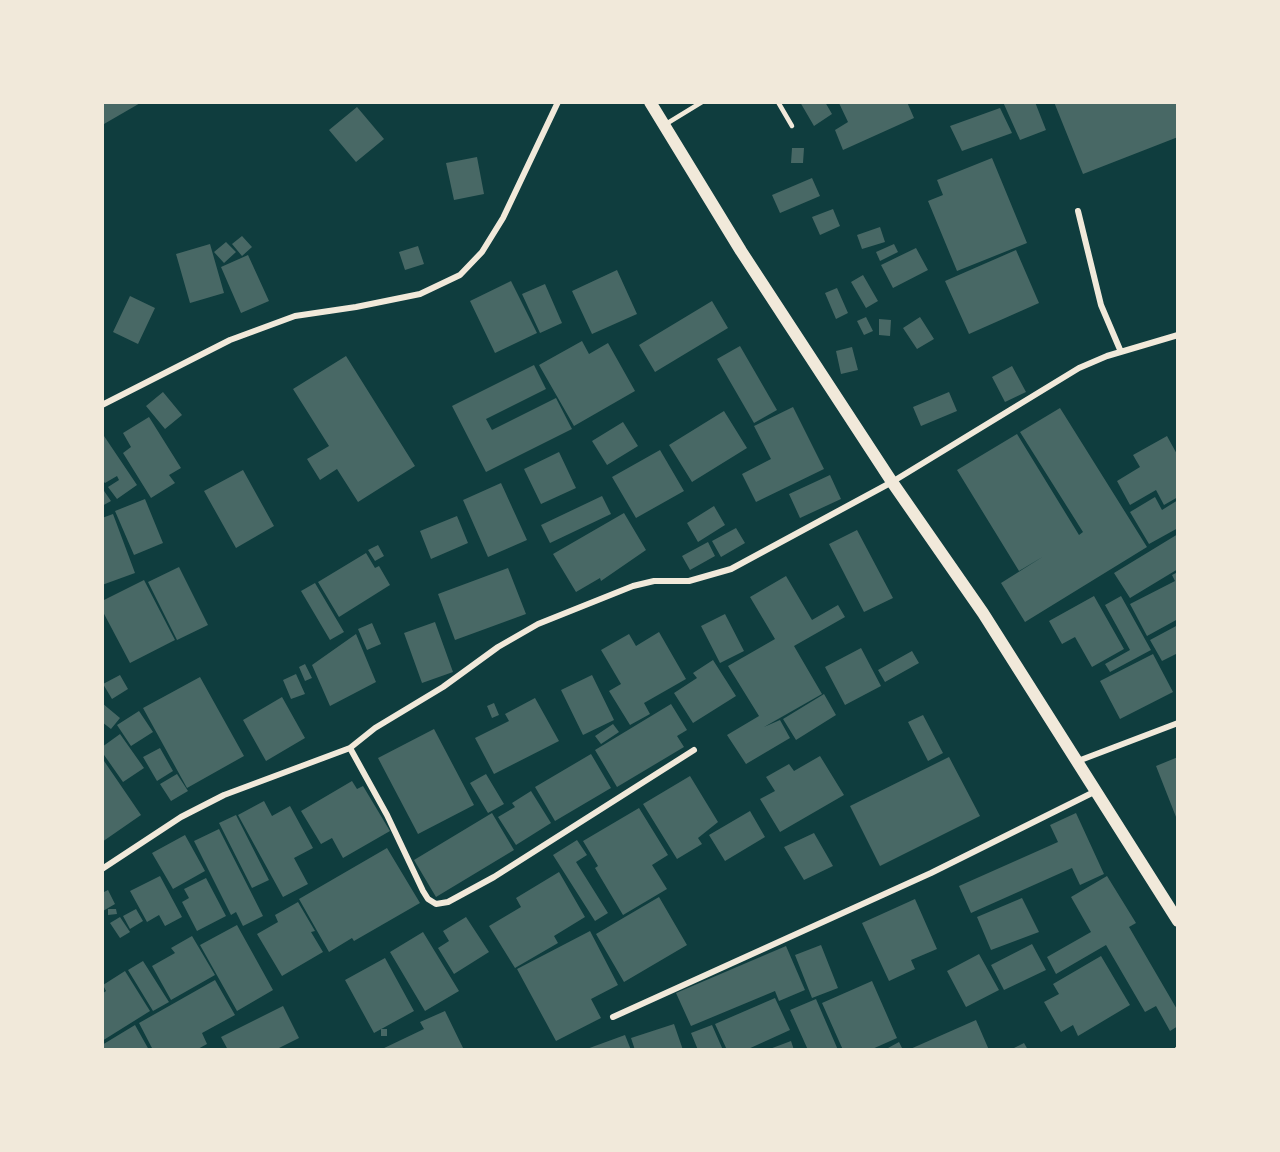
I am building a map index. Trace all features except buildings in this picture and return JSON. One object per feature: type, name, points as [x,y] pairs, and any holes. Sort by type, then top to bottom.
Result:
[{"type":"main road","points":[[650,102],[741,251],[892,482],[983,613],[1178,921]]},
{"type":"street","points":[[102,405],[230,340],[295,316],[356,308],[420,294],[460,275],[482,252],[503,218],[558,102]]},
{"type":"street","points":[[1078,211],[1101,305],[1120,352]]},
{"type":"street","points":[[102,868],[181,817],[224,795],[350,748],[375,728],[443,687],[498,647],[538,624],[633,586],[654,581],[689,581],[731,569],[892,482],[1079,368],[1120,352],[1178,335]]},
{"type":"street","points":[[1077,761],[1178,723]]},
{"type":"street","points":[[350,748],[387,815],[423,891],[428,899],[436,904],[448,902],[494,877],[694,750]]},
{"type":"street","points":[[613,1017],[931,873],[1097,791]]},
{"type":"lane","points":[[664,125],[702,102]]},
{"type":"lane","points":[[778,102],[792,126]]}]
